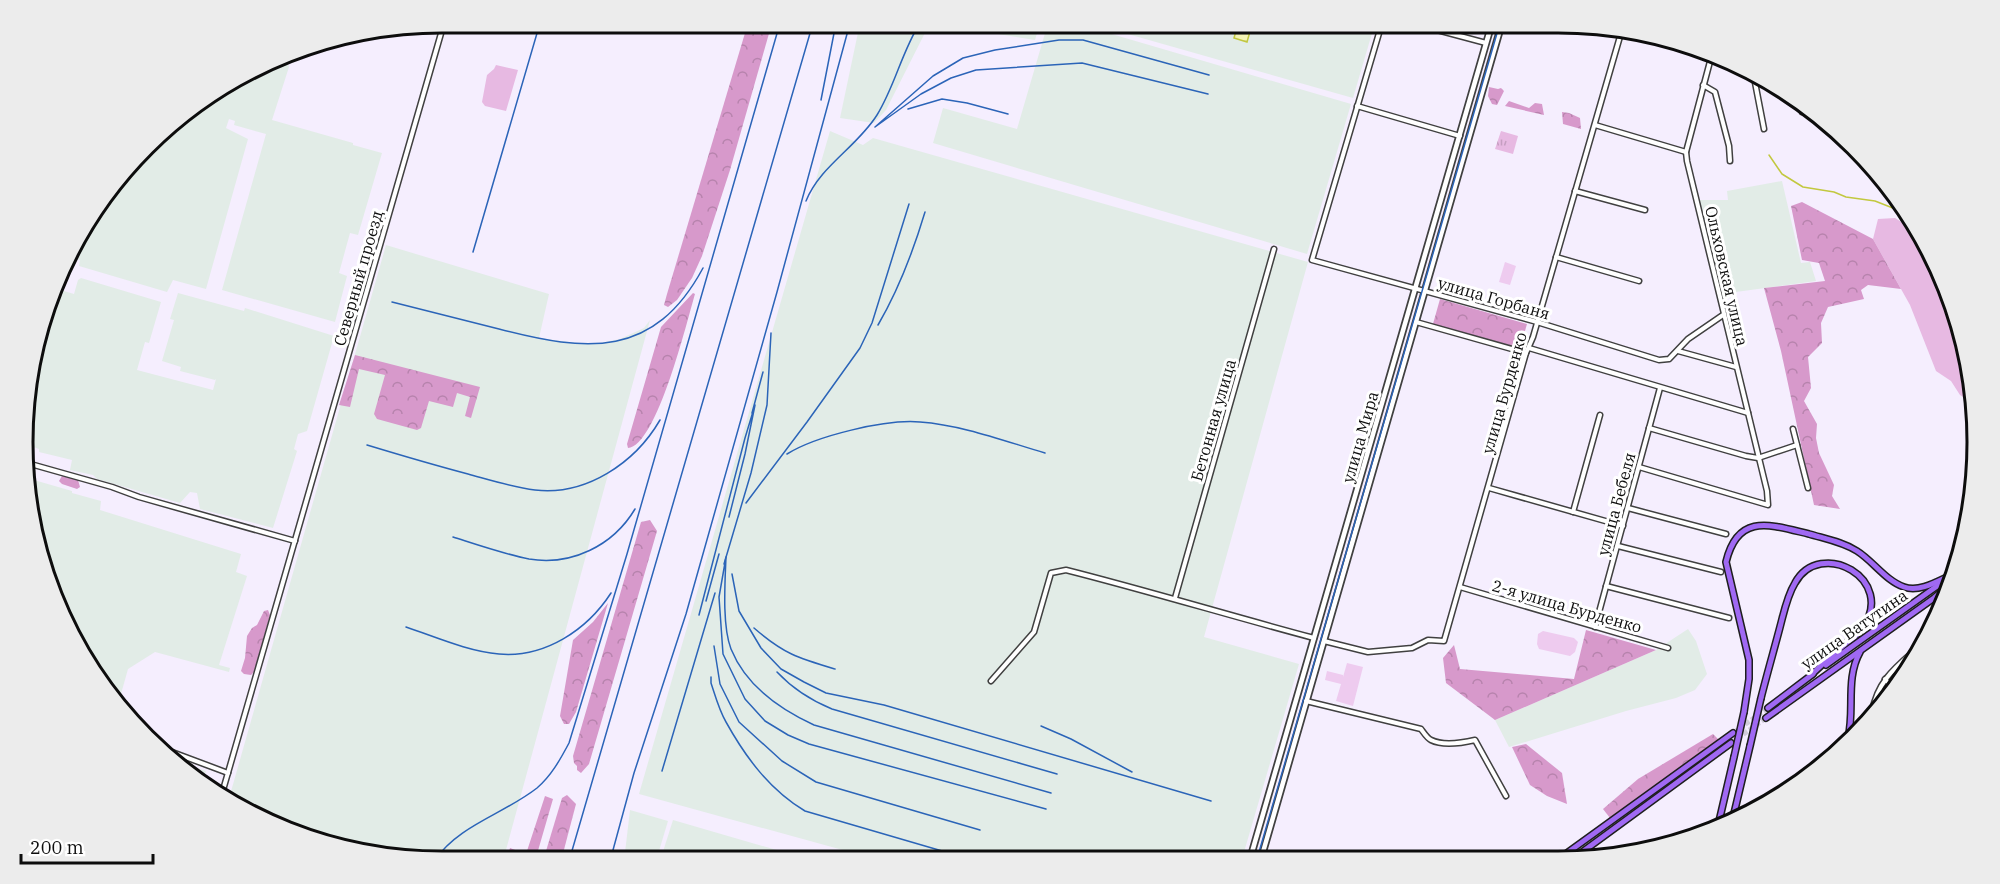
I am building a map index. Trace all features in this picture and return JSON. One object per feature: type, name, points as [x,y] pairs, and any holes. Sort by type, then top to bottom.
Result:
[{"type":"main road","points":[[1720,818],[1744,712],[1749,679],[1749,660],[1726,562],[1730,547],[1738,535],[1755,525],[1776,526],[1842,543],[1870,560],[1894,582],[1911,588],[1920,588],[1943,578]]},
{"type":"main road","points":[[1735,811],[1761,698],[1795,582],[1813,567],[1834,563],[1846,566],[1860,574],[1867,584],[1872,602],[1868,618],[1860,632],[1811,675]]},
{"type":"main road","name":"улица Ватутина","points":[[1768,708],[1941,583]]},
{"type":"main road","name":"улица Ватутина","points":[[1766,718],[1937,596]]},
{"type":"main road","points":[[1849,729],[1852,673],[1856,659],[1864,646]]},
{"type":"main road","points":[[1570,851],[1733,733]]},
{"type":"main road","points":[[1585,850],[1731,743]]},
{"type":"street","name":"Северный проезд","points":[[224,788],[441,33]]},
{"type":"street","points":[[1379,33],[1357,106],[1460,136]]},
{"type":"street","points":[[1451,33],[1486,43]]},
{"type":"street","name":"улица Мира","points":[[1252,851],[1489,33]]},
{"type":"street","name":"улица Мира","points":[[1263,851],[1500,33]]},
{"type":"street","name":"улица Бурденко","points":[[1324,641],[1368,651],[1412,648],[1428,640],[1444,641],[1620,38]]},
{"type":"street","name":"Ольховская улица","points":[[1639,467],[1768,505],[1767,491],[1723,315],[1686,152],[1710,62]]},
{"type":"street","points":[[1754,84],[1764,129]]},
{"type":"street","points":[[1703,85],[1715,92],[1729,146],[1730,161]]},
{"type":"street","name":"улица Горбаня","points":[[1357,106],[1312,260],[1537,322],[1659,360],[1669,359],[1678,351]]},
{"type":"street","points":[[1594,125],[1686,152]]},
{"type":"street","points":[[1575,191],[1645,210]]},
{"type":"street","name":"Бетонная улица","points":[[1175,598],[1274,249]]},
{"type":"street","points":[[1556,256],[1639,281]]},
{"type":"street","points":[[1723,315],[1688,339],[1678,351],[1737,367]]},
{"type":"street","points":[[1416,321],[1748,413]]},
{"type":"street","name":"улица Бебеля","points":[[1595,627],[1660,388]]},
{"type":"street","points":[[1573,512],[1600,415]]},
{"type":"street","points":[[1650,428],[1758,458],[1797,445]]},
{"type":"street","points":[[1793,429],[1809,488]]},
{"type":"street","points":[[34,465],[295,541]]},
{"type":"street","points":[[1489,488],[1623,525]]},
{"type":"street","points":[[1628,508],[1726,534]]},
{"type":"street","points":[[1618,546],[1721,572]]},
{"type":"street","points":[[991,681],[1034,632],[1051,573],[1066,570],[1175,598],[1209,611],[1324,641]]},
{"type":"street","points":[[1606,586],[1729,618]]},
{"type":"street","name":"2-я улица Бурденко","points":[[1460,587],[1668,648]]},
{"type":"street","points":[[1875,701],[1885,679],[1901,664]]},
{"type":"street","points":[[1885,679],[1888,683]]},
{"type":"street","points":[[1296,699],[1421,729],[1429,739],[1438,742],[1462,743],[1475,740],[1506,796]]},
{"type":"street","points":[[177,754],[228,773]]},
{"type":"shaded area","points":[[858,33],[925,33],[886,110],[874,123],[840,118]]},
{"type":"shaded area","points":[[992,33],[1037,33],[1035,40]]},
{"type":"shaded area","points":[[1045,33],[1108,33],[1351,104],[1307,254],[933,143],[943,108],[1017,129]]},
{"type":"shaded area","points":[[1124,33],[1372,33],[1353,98]]},
{"type":"shaded area","points":[[1235,33],[1250,33],[1247,42],[1234,38]]},
{"type":"shaded area","points":[[288,63],[289,67],[272,120],[382,153],[358,235],[350,233],[339,273],[347,276],[335,322],[222,290],[266,134],[234,125],[235,121],[229,119],[226,128],[248,139],[206,289],[173,280],[167,292],[79,266],[80,260],[76,259],[88,237],[118,193],[134,172],[172,134],[237,88],[285,64]]},
{"type":"shaded area","points":[[830,131],[863,145],[873,138],[1308,262],[1204,637],[1299,664],[1244,851],[846,851],[639,794]]},
{"type":"shaded area","points":[[1782,181],[1801,263],[1810,262],[1816,281],[1721,294],[1702,208],[1698,200],[1728,200],[1727,191]]},
{"type":"shaded area","points":[[386,245],[549,294],[539,338],[576,343],[600,343],[620,339],[644,328],[650,320],[506,851],[415,850],[362,843],[285,820],[231,792]]},
{"type":"shaded area","points":[[1505,262],[1516,266],[1510,285],[1499,282]]},
{"type":"shaded area","points":[[81,278],[161,302],[149,343],[145,342],[137,370],[213,390],[216,379],[180,371],[181,367],[162,361],[174,320],[170,319],[178,293],[244,311],[245,308],[334,336],[307,431],[298,434],[294,449],[297,451],[273,528],[200,509],[197,493],[190,492],[180,503],[97,479],[93,475],[70,470],[72,460],[39,452],[39,449],[33,447],[36,389],[47,336],[62,290],[74,294],[78,280]]},
{"type":"shaded area","points":[[35,480],[101,501],[100,510],[241,554],[236,572],[247,576],[219,665],[230,668],[229,672],[155,652],[128,669],[121,695],[102,669],[75,623],[64,599],[47,548]]},
{"type":"shaded area","points":[[1688,629],[1696,641],[1707,674],[1695,690],[1676,698],[1509,747],[1495,720],[1656,650]]},
{"type":"shaded area","points":[[1543,631],[1574,638],[1578,642],[1575,652],[1570,656],[1539,649],[1538,634]]},
{"type":"shaded area","points":[[1347,663],[1363,667],[1353,706],[1336,701],[1341,684],[1325,680],[1327,671],[1343,675],[1343,677]]},
{"type":"shaded area","points":[[195,767],[206,771],[205,775]]},
{"type":"shaded area","points":[[630,810],[668,821],[659,851],[625,851]]},
{"type":"shaded area","points":[[673,820],[780,851],[663,851]]},
{"type":"green space","points":[[745,33],[769,33],[730,170],[702,256],[692,278],[677,300],[668,307],[664,305]]},
{"type":"green space","points":[[496,65],[518,70],[506,111],[485,106],[482,102],[487,75]]},
{"type":"green space","points":[[1489,87],[1501,88],[1504,91],[1497,105],[1492,104],[1488,96]]},
{"type":"green space","points":[[1509,101],[1529,108],[1535,103],[1542,104],[1544,115],[1505,106]]},
{"type":"green space","points":[[1562,112],[1580,118],[1581,129],[1563,124]]},
{"type":"green space","points":[[1501,131],[1518,136],[1513,154],[1495,149]]},
{"type":"green space","points":[[1802,202],[1873,239],[1901,289],[1868,285],[1861,290],[1864,299],[1828,307],[1821,323],[1822,343],[1808,357],[1811,388],[1804,401],[1817,424],[1816,438],[1819,453],[1834,485],[1832,496],[1840,509],[1814,505],[1781,351],[1764,288],[1825,281],[1819,263],[1802,260],[1791,206]]},
{"type":"green space","points":[[1895,218],[1902,222],[1925,261],[1936,285],[1953,336],[1965,398],[1951,381],[1936,371],[1910,305],[1873,239],[1878,219]]},
{"type":"green space","points":[[693,293],[695,294],[678,354],[660,406],[650,427],[639,442],[628,448],[627,444],[661,327]]},
{"type":"green space","points":[[1440,299],[1527,324],[1520,348],[1433,324]]},
{"type":"green space","points":[[355,355],[480,387],[471,418],[465,416],[470,397],[457,393],[453,407],[429,401],[421,428],[417,430],[377,419],[374,414],[385,375],[359,369],[350,407],[339,405]]},
{"type":"green space","points":[[62,476],[78,480],[80,487],[77,489],[62,484],[59,481]]},
{"type":"green space","points":[[650,520],[657,531],[589,764],[581,773],[577,770],[573,756],[641,522]]},
{"type":"green space","points":[[608,603],[576,712],[569,724],[564,724],[560,716],[573,640],[593,622]]},
{"type":"green space","points":[[268,610],[270,615],[254,672],[251,675],[244,674],[241,671],[247,636],[257,625],[264,611]]},
{"type":"green space","points":[[1586,630],[1656,650],[1495,720],[1446,683],[1443,658],[1454,645],[1460,669],[1574,679]]},
{"type":"green space","points":[[1713,734],[1719,740],[1610,818],[1603,809],[1638,779]]},
{"type":"green space","points":[[1526,744],[1562,773],[1567,804],[1547,796],[1530,785],[1512,747]]},
{"type":"green space","points":[[567,795],[576,804],[564,851],[546,851],[562,798]]},
{"type":"green space","points":[[545,796],[553,799],[538,851],[527,851]]},
{"type":"waterway","points":[[1769,155],[1782,174],[1803,187],[1875,201],[1893,208]]},
{"type":"tunnel","points":[[1733,733],[1768,708]]},
{"type":"tunnel","points":[[1731,743],[1766,718]]},
{"type":"tram line","points":[[1259,851],[1497,33]]},
{"type":"railway","points":[[473,252],[537,33]]},
{"type":"railway","points":[[442,851],[469,829],[537,788],[559,762],[569,743],[627,554],[777,33]]},
{"type":"railway","points":[[572,851],[810,33]]},
{"type":"railway","points":[[821,100],[834,33]]},
{"type":"railway","points":[[613,851],[634,773],[686,614],[847,33]]},
{"type":"railway","points":[[806,201],[820,177],[877,115],[915,33]]},
{"type":"railway","points":[[1208,94],[1082,63],[976,70],[951,78],[921,94],[875,127],[933,76],[963,58],[995,50],[1059,40],[1083,40],[1209,75]]},
{"type":"railway","points":[[908,109],[942,99],[1008,114]]},
{"type":"railway","points":[[746,503],[860,348],[872,323],[909,204]]},
{"type":"railway","points":[[878,325],[905,270],[925,212]]},
{"type":"railway","points":[[392,302],[531,337],[589,344],[616,341],[640,333],[663,319],[684,298],[703,268]]},
{"type":"railway","points":[[724,564],[751,473],[767,405],[771,333]]},
{"type":"railway","points":[[752,413],[763,372]]},
{"type":"railway","points":[[699,615],[755,405],[729,517]]},
{"type":"railway","points":[[367,445],[509,485],[535,490],[554,490],[573,488],[590,482],[623,463],[650,436],[660,420]]},
{"type":"railway","points":[[787,454],[815,441],[851,430],[905,422],[951,426],[1045,453]]},
{"type":"railway","points":[[453,537],[529,559],[560,559],[590,551],[603,543],[626,522],[635,509]]},
{"type":"railway","points":[[706,601],[719,554]]},
{"type":"railway","points":[[1046,809],[809,744],[765,721],[745,699],[723,654],[719,597],[726,557],[725,616],[731,649],[745,674],[776,704],[814,725],[1051,793]]},
{"type":"railway","points":[[732,574],[739,611],[761,648],[781,669],[826,693],[884,705],[1211,801]]},
{"type":"railway","points":[[406,627],[475,650],[516,654],[533,651],[563,639],[590,619],[611,593]]},
{"type":"railway","points":[[662,771],[715,593]]},
{"type":"railway","points":[[754,628],[774,644],[792,654],[835,669]]},
{"type":"railway","points":[[714,646],[720,684],[739,722],[782,761],[816,782],[980,830]]},
{"type":"railway","points":[[777,672],[802,694],[832,709],[1057,774]]},
{"type":"railway","points":[[711,677],[721,713],[742,748],[760,772],[792,803],[805,811],[942,851]]},
{"type":"railway","points":[[1041,726],[1071,739],[1132,772]]}]
